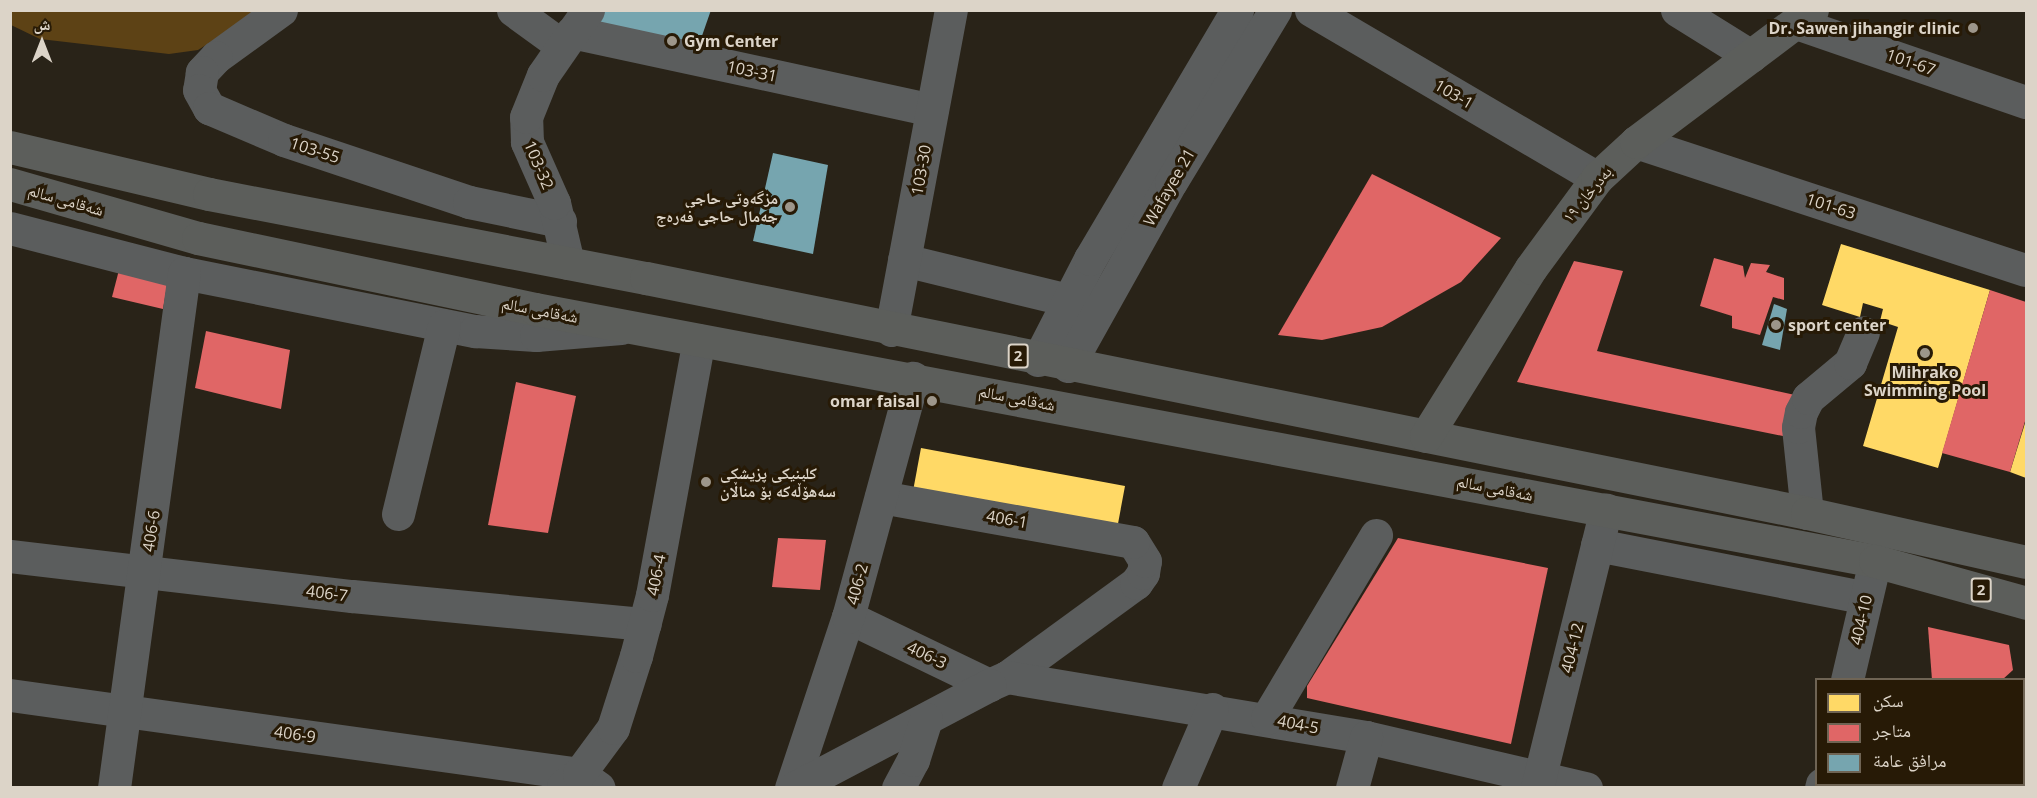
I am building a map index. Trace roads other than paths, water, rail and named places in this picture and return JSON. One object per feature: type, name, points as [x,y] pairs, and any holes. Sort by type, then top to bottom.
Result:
[{"type":"main road","name":"بەدرخان ١٩","points":[[1426,436],[1536,260],[1597,178],[1636,142],[1804,16]]},
{"type":"main road","name":"2","points":[[10,147],[209,194],[646,278],[1053,363],[1808,513],[2026,562]]},
{"type":"main road","name":"شەقامی سالم","points":[[10,184],[198,238],[562,314],[913,378],[1875,561],[2026,603]]},
{"type":"main road","points":[[562,314],[573,296],[568,263]]},
{"type":"main road","points":[[628,327],[628,298],[646,278]]},
{"type":"street","name":"103-55","points":[[281,10],[216,57],[202,72],[199,90],[208,108],[284,140],[469,202],[560,221]]},
{"type":"street","points":[[513,10],[574,29]]},
{"type":"street","name":"103-30","points":[[891,330],[951,10]]},
{"type":"street","name":"Wafayee 21","points":[[1053,363],[1068,300],[1237,10]]},
{"type":"street","name":"Wafayee 21","points":[[1053,363],[1171,182],[1275,10]]},
{"type":"street","name":"103-1","points":[[1311,10],[1597,178]]},
{"type":"street","points":[[1677,10],[1751,56]]},
{"type":"street","name":"101-67","points":[[1804,16],[2026,102]]},
{"type":"street","name":"103-32","points":[[568,263],[560,221],[525,132],[530,104],[574,29]]},
{"type":"street","name":"103-31","points":[[574,29],[932,110]]},
{"type":"street","name":"101-63","points":[[1636,142],[2026,270]]},
{"type":"street","points":[[10,228],[184,273],[444,326],[536,335],[628,327]]},
{"type":"street","points":[[904,260],[1068,300]]},
{"type":"street","name":"406-6","points":[[114,788],[184,273]]},
{"type":"street","points":[[398,514],[444,326]]},
{"type":"street","points":[[1808,513],[1798,427],[1801,412],[1808,398],[1850,363],[1863,333]]},
{"type":"street","name":"406-4","points":[[580,783],[613,728],[645,624],[699,340]]},
{"type":"street","name":"406-2","points":[[792,788],[848,617],[913,378]]},
{"type":"street","name":"406-1","points":[[881,497],[1133,542],[1145,561],[1143,573],[1136,583],[998,681]]},
{"type":"street","name":"404-12","points":[[1538,782],[1606,509]]},
{"type":"street","points":[[1267,718],[1376,535]]},
{"type":"street","points":[[1597,545],[1866,598]]},
{"type":"street","name":"406-7","points":[[10,556],[645,624]]},
{"type":"street","name":"404-10","points":[[1847,678],[1875,561]]},
{"type":"street","name":"406-3","points":[[848,617],[998,681]]},
{"type":"street","points":[[792,788],[998,681]]},
{"type":"street","name":"404-5","points":[[998,681],[1267,718],[1366,737],[1538,782],[1581,787]]},
{"type":"street","name":"406-9","points":[[10,695],[580,783]]},
{"type":"street","points":[[1178,788],[1212,709]]},
{"type":"street","points":[[898,788],[913,760],[926,718]]},
{"type":"street","points":[[1352,788],[1366,737]]},
{"type":"place","name":"Dr. Sawen jihangir clinic","points":[[1973,28]]},
{"type":"place","name":"Gym Center","points":[[672,41]]},
{"type":"place","name":"مزگه‌وتی حاجی جەمال حاجی فەرەج","points":[[790,207]]},
{"type":"place","name":"sport center","points":[[1776,325]]},
{"type":"place","name":"Mihrako Swimming Pool","points":[[1925,353]]},
{"type":"place","name":"omar faisal","points":[[932,401]]},
{"type":"place","name":"کلینیکی پزیشکی سەهۆڵەکە بۆ مناڵان","points":[[706,482]]}]
